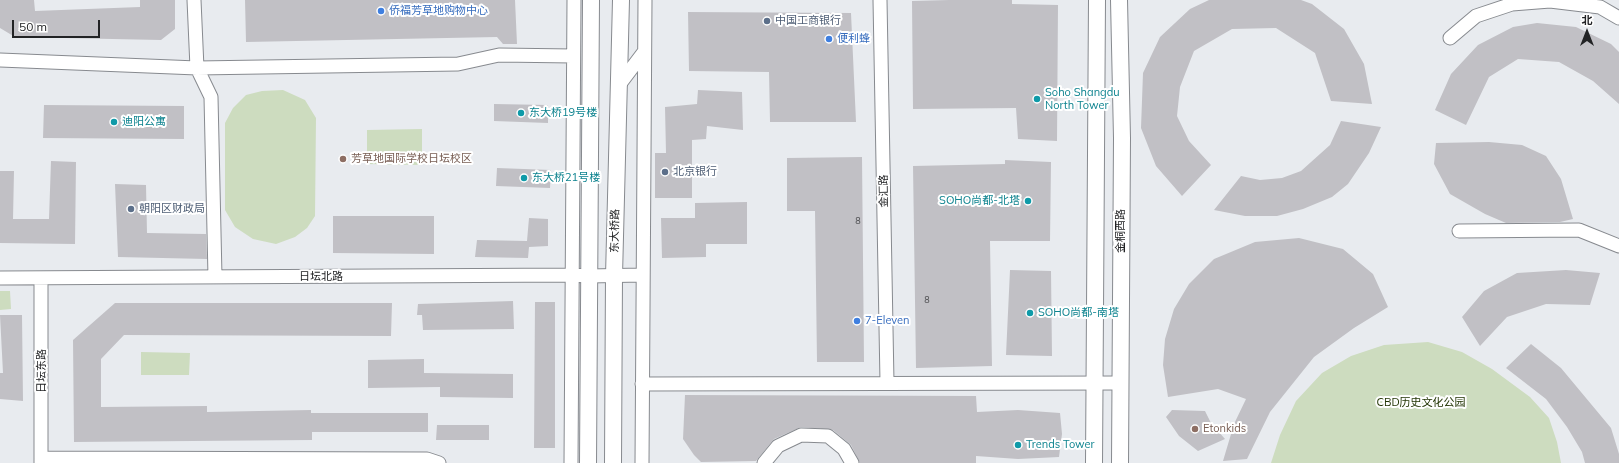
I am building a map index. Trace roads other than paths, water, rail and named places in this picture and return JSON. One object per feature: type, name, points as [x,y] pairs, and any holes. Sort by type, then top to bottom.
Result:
[{"type":"main road","points":[[588,463],[588,276],[591,0]]},
{"type":"main road","name":"东大桥路","points":[[613,463],[614,276],[621,0]]},
{"type":"main road","points":[[1094,463],[1097,0]]},
{"type":"main road","name":"金桐西路","points":[[1120,0],[1122,138],[1120,463]]},
{"type":"street","points":[[194,0],[197,68],[211,97],[215,277]]},
{"type":"street","points":[[571,463],[574,0]]},
{"type":"street","points":[[642,463],[645,0]]},
{"type":"street","name":"金汇路","points":[[880,0],[887,382]]},
{"type":"street","points":[[1450,38],[1476,16],[1512,4],[1550,1],[1571,2],[1600,7],[1619,18]]},
{"type":"street","points":[[619,85],[644,52]]},
{"type":"street","points":[[0,60],[197,68],[458,64],[499,55],[573,56]]},
{"type":"street","points":[[1459,231],[1579,230],[1619,246]]},
{"type":"street","name":"日坛北路","points":[[0,278],[643,275]]},
{"type":"street","name":"日坛东路","points":[[41,460],[42,278]]},
{"type":"street","points":[[642,384],[887,382],[1120,383]]},
{"type":"street","points":[[764,463],[778,446],[801,435],[828,436],[844,449],[852,463]]},
{"type":"street","points":[[41,460],[427,459],[439,463]]},
{"type":"place","name":"侨福芳草地购物中心","points":[[381,11]]},
{"type":"place","name":"中国工商银行","points":[[767,21]]},
{"type":"place","name":"便利蜂","points":[[829,39]]},
{"type":"place","name":"Soho Shangdu North Tower","points":[[1037,99]]},
{"type":"place","name":"东大桥19号楼","points":[[521,113]]},
{"type":"place","name":"迪阳公寓","points":[[114,122]]},
{"type":"place","name":"芳草地国际学校日坛校区","points":[[343,159]]},
{"type":"place","name":"北京银行","points":[[665,172]]},
{"type":"place","name":"东大桥21号楼","points":[[524,178]]},
{"type":"place","name":"SOHO尚都-北塔","points":[[1028,201]]},
{"type":"place","name":"朝阳区财政局","points":[[131,209]]},
{"type":"place","name":"SOHO尚都-南塔","points":[[1030,313]]},
{"type":"place","name":"7-Eleven","points":[[857,321]]},
{"type":"place","name":"Etonkids","points":[[1195,429]]},
{"type":"place","name":"Trends Tower","points":[[1018,445]]},
{"type":"park label","name":"CBD历史文化公园","points":[[1421,403]]}]
